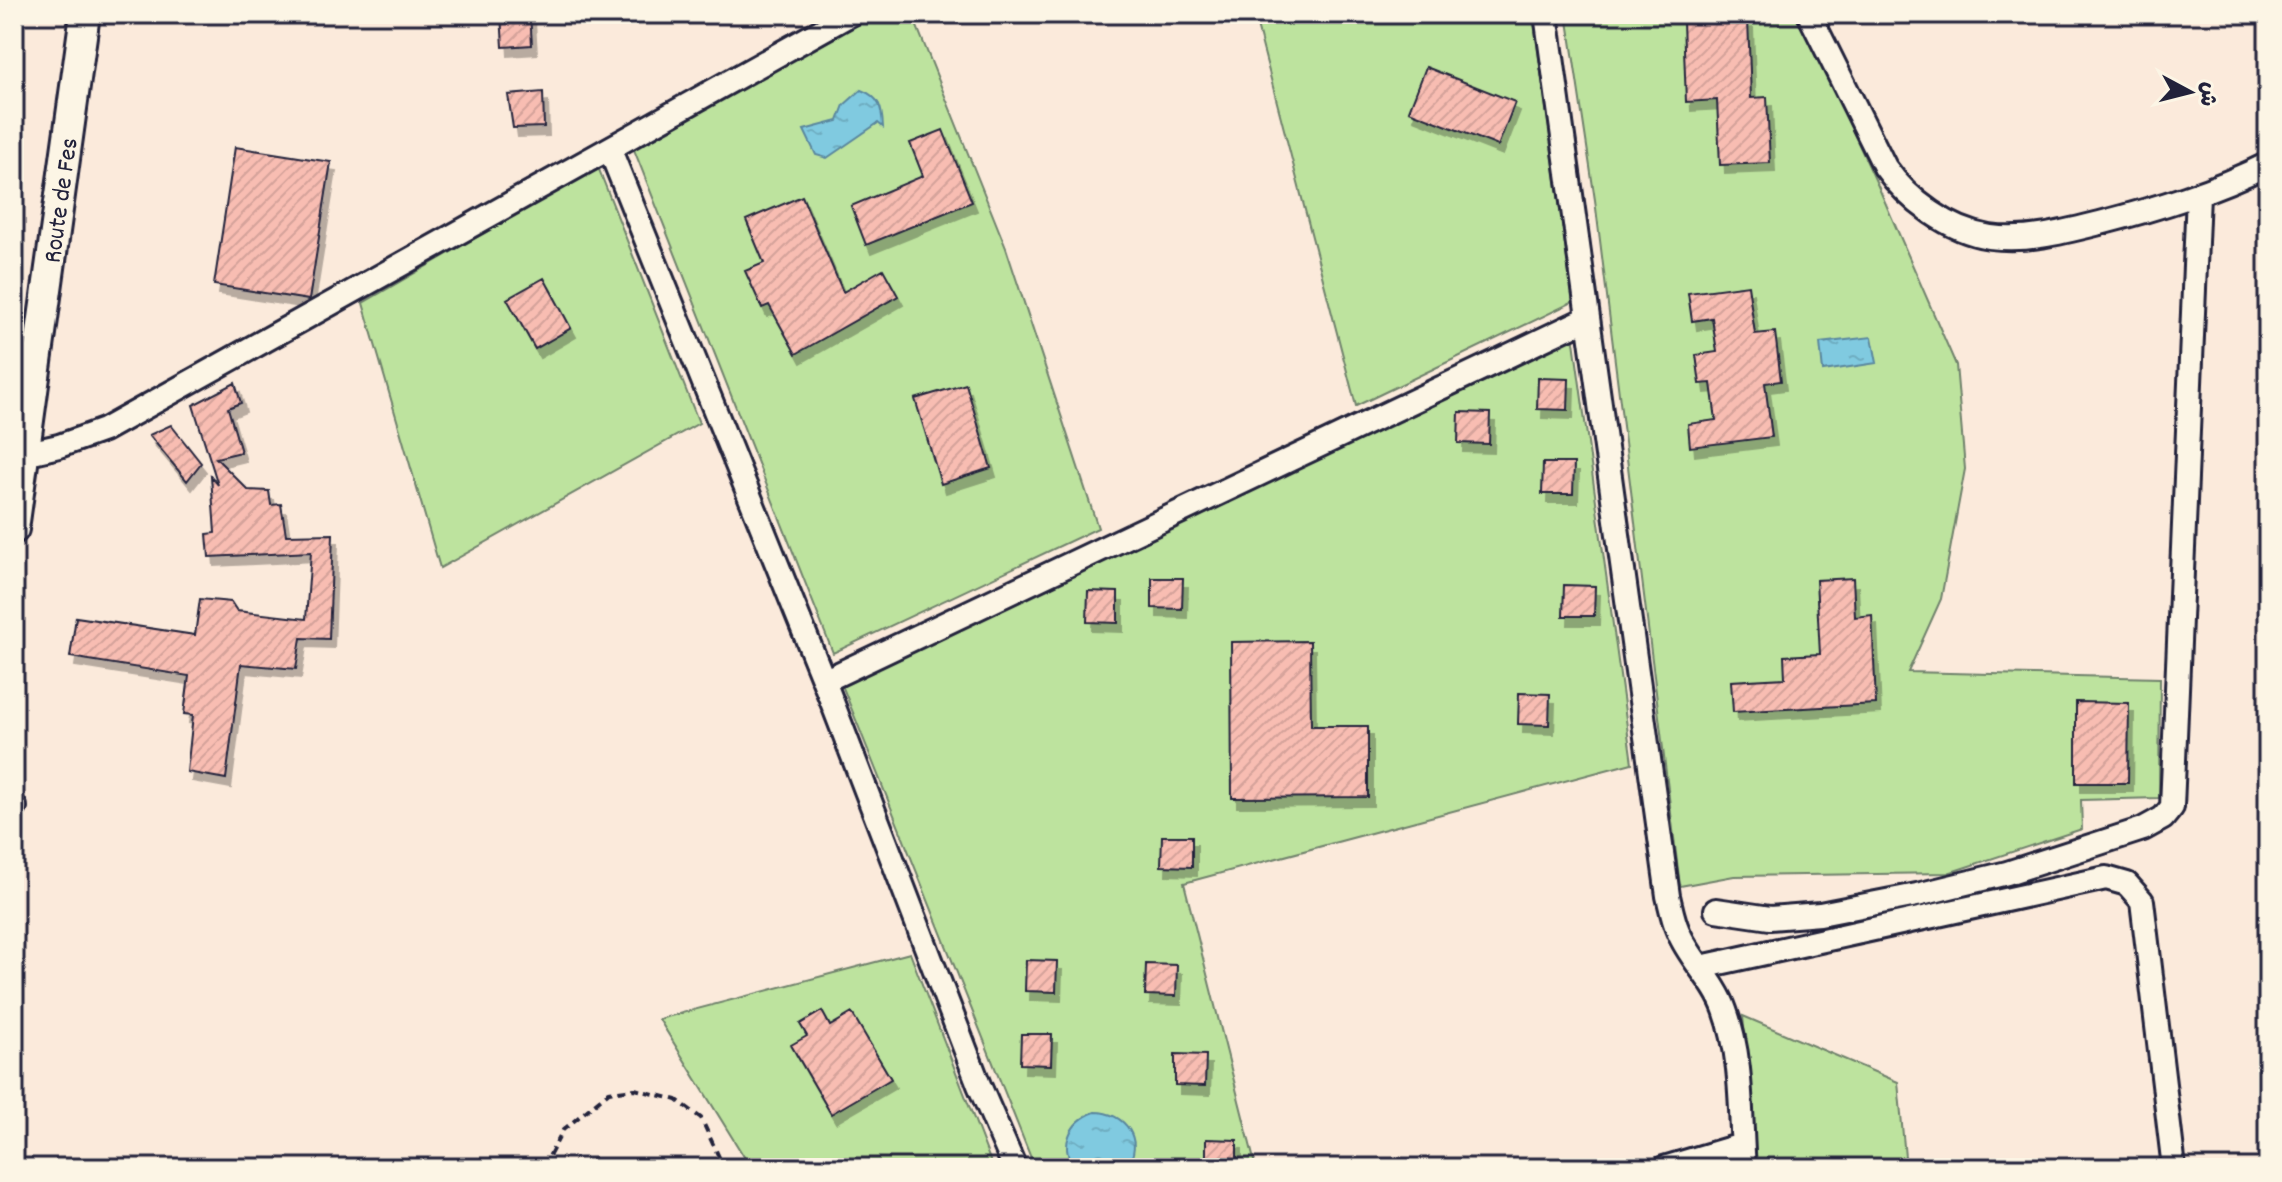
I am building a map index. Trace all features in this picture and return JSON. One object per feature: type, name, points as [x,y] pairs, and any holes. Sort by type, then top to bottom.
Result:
[{"type":"main road","name":"Route de Fes","points":[[14,529],[85,14]]},
{"type":"street","points":[[24,454],[104,430],[851,14]]},
{"type":"street","points":[[1546,14],[1668,896],[1678,933],[1724,1007],[1732,1032],[1744,1168]]},
{"type":"street","points":[[1809,14],[1885,167],[1897,184],[1914,201],[1963,228],[1987,237],[2021,239],[2084,227],[2198,195],[2268,164]]},
{"type":"street","points":[[610,150],[824,681],[979,1085],[1015,1168]]},
{"type":"street","points":[[1716,910],[1770,918],[1802,916],[1917,895],[2007,873],[2143,829],[2163,818],[2172,807],[2198,195]]},
{"type":"street","points":[[824,681],[1588,318]]},
{"type":"street","points":[[1701,967],[2106,878],[2127,884],[2142,901],[2174,1168]]},
{"type":"street","points":[[1664,1168],[1742,1145]]},
{"type":"path","points":[[543,1168],[563,1130],[609,1092],[635,1089],[677,1100],[701,1118],[724,1168]]},
{"type":"green space","points":[[867,14],[912,14],[1006,248],[1098,528],[833,653],[631,142]]},
{"type":"green space","points":[[1254,14],[1533,14],[1573,302],[1356,406]]},
{"type":"green space","points":[[1567,14],[1799,14],[1956,365],[1965,469],[1941,599],[1908,672],[2160,678],[2159,798],[2081,800],[2082,829],[1948,873],[1734,876],[1680,886],[1595,200]]},
{"type":"green space","points":[[598,167],[699,423],[440,568],[363,303]]},
{"type":"green space","points":[[1573,334],[1632,763],[1184,883],[1256,1168],[1035,1168],[842,685]]},
{"type":"green space","points":[[910,953],[993,1168],[751,1168],[659,1019]]},
{"type":"green space","points":[[1743,1016],[1898,1082],[1906,1168],[1757,1168]]},
{"type":"water","points":[[861,90],[879,104],[883,127],[878,123],[827,158],[816,155],[804,130],[838,121],[844,105]]},
{"type":"water","points":[[1872,337],[1877,363],[1823,371],[1820,343]]},
{"type":"water","points":[[1095,1112],[1115,1117],[1129,1130],[1134,1148],[1126,1168],[1075,1168],[1070,1160],[1067,1151],[1069,1135],[1079,1121]]},
{"type":"building","points":[[501,14],[530,14],[532,45],[503,47]]},
{"type":"building","points":[[1748,19],[1751,98],[1767,97],[1770,163],[1720,165],[1717,100],[1686,102],[1683,22]]},
{"type":"building","points":[[1426,67],[1515,102],[1498,146],[1409,111]]},
{"type":"building","points":[[543,92],[544,127],[513,128],[508,95]]},
{"type":"building","points":[[943,130],[972,202],[866,245],[851,206],[923,176],[910,143]]},
{"type":"building","points":[[235,147],[331,162],[309,300],[214,285]]},
{"type":"building","points":[[802,196],[843,292],[883,269],[898,296],[796,354],[769,305],[762,308],[745,271],[764,263],[746,220]]},
{"type":"building","points":[[544,278],[571,328],[535,349],[507,299]]},
{"type":"building","points":[[1748,285],[1755,334],[1775,332],[1781,381],[1765,383],[1772,437],[1690,447],[1688,424],[1716,420],[1711,383],[1700,384],[1696,355],[1717,352],[1712,318],[1692,321],[1688,293]]},
{"type":"building","points":[[1538,378],[1569,379],[1568,410],[1537,409]]},
{"type":"building","points":[[235,383],[241,403],[228,408],[241,452],[216,458],[248,490],[269,491],[271,505],[281,504],[286,535],[333,534],[329,639],[301,638],[296,669],[241,664],[226,779],[187,772],[193,715],[184,714],[189,676],[70,657],[76,617],[195,635],[200,599],[231,602],[237,611],[306,619],[311,552],[209,557],[207,534],[215,533],[211,476],[218,485],[193,405]]},
{"type":"building","points":[[966,384],[991,468],[941,484],[915,399]]},
{"type":"building","points":[[1459,412],[1490,413],[1489,444],[1458,443]]},
{"type":"building","points":[[171,425],[201,463],[187,481],[149,435]]},
{"type":"building","points":[[1543,463],[1574,463],[1573,494],[1542,494]]},
{"type":"building","points":[[1152,578],[1183,578],[1182,609],[1152,608]]},
{"type":"building","points":[[1853,578],[1855,617],[1872,615],[1876,704],[1733,712],[1731,681],[1785,678],[1784,656],[1820,654],[1816,580]]},
{"type":"building","points":[[1564,585],[1595,586],[1594,616],[1563,616]]},
{"type":"building","points":[[1088,591],[1118,592],[1118,623],[1087,622]]},
{"type":"building","points":[[1310,641],[1311,726],[1368,726],[1368,797],[1232,798],[1231,642]]},
{"type":"building","points":[[1519,693],[1550,694],[1549,725],[1518,724]]},
{"type":"building","points":[[2076,702],[2129,703],[2128,783],[2076,783]]},
{"type":"building","points":[[1162,836],[1192,836],[1192,867],[1161,866]]},
{"type":"building","points":[[1026,960],[1057,961],[1056,992],[1025,991]]},
{"type":"building","points":[[1146,964],[1177,965],[1176,996],[1145,995]]},
{"type":"building","points":[[822,1011],[830,1026],[852,1013],[891,1079],[831,1114],[791,1045],[807,1036],[800,1024]]},
{"type":"building","points":[[1021,1034],[1052,1034],[1051,1065],[1020,1064]]},
{"type":"building","points":[[1175,1054],[1206,1055],[1205,1086],[1175,1085]]},
{"type":"building","points":[[1206,1139],[1237,1140],[1237,1168],[1206,1168]]}]
